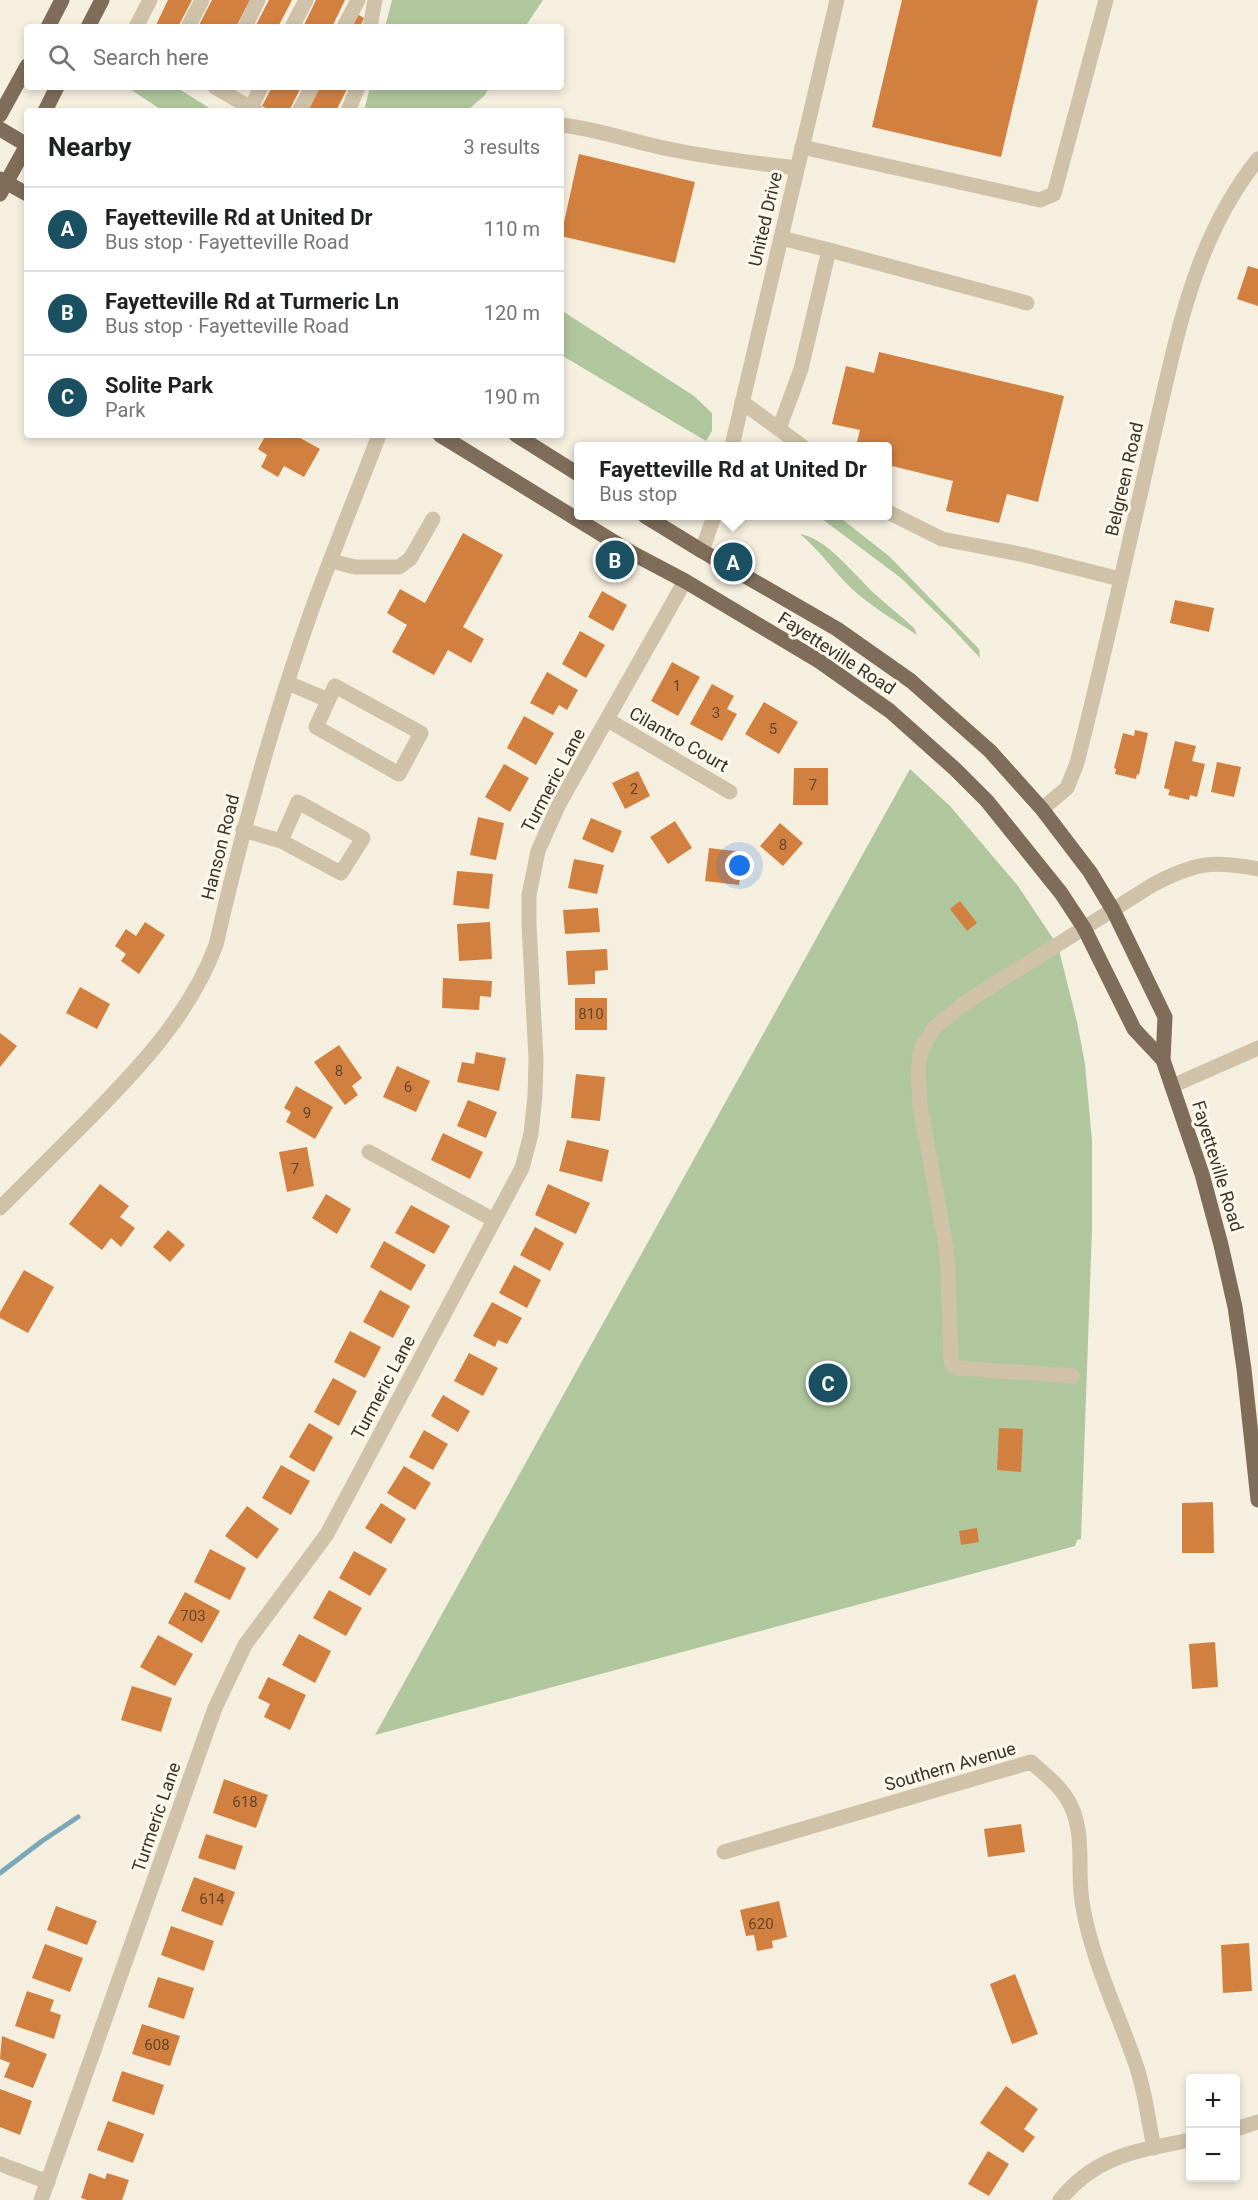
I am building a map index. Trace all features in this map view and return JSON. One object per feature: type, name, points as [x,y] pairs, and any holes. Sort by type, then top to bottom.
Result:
[{"type":"main road","points":[[50,24],[62,0]]},
{"type":"main road","points":[[90,24],[102,0]]},
{"type":"main road","points":[[0,115],[24,71]]},
{"type":"main road","points":[[46,108],[56,90]]},
{"type":"main road","points":[[0,129],[24,143]]},
{"type":"main road","points":[[24,150],[2,185],[24,193]]},
{"type":"main road","name":"Fayetteville Road","points":[[445,438],[574,517]]},
{"type":"main road","points":[[521,438],[574,471]]},
{"type":"main road","name":"Fayetteville Road","points":[[578,520],[819,661],[890,711],[955,769],[987,801],[1061,893],[1084,928],[1134,1029],[1163,1060]]},
{"type":"main road","name":"Fayetteville Road","points":[[652,520],[837,629],[911,681],[990,751],[1042,809],[1090,872],[1113,910],[1165,1017],[1163,1060],[1202,1174],[1235,1307],[1258,1500]]},
{"type":"street","points":[[138,24],[150,0]]},
{"type":"street","points":[[190,24],[202,0]]},
{"type":"street","points":[[246,24],[258,0]]},
{"type":"street","points":[[294,24],[306,0]]},
{"type":"street","points":[[346,24],[358,0]]},
{"type":"street","points":[[371,24],[375,0]]},
{"type":"street","name":"United Drive","points":[[733,442],[837,0]]},
{"type":"street","points":[[802,147],[1040,200],[1054,194],[1106,0]]},
{"type":"street","points":[[220,90],[252,108]]},
{"type":"street","points":[[254,108],[260,90]]},
{"type":"street","points":[[301,108],[310,90]]},
{"type":"street","points":[[349,108],[357,90]]},
{"type":"street","points":[[564,125],[581,127],[678,151],[797,168]]},
{"type":"street","name":"Belgreen Road","points":[[1042,809],[1067,788],[1073,775],[1190,289],[1222,215],[1235,191],[1258,159]]},
{"type":"street","points":[[781,238],[1027,303]]},
{"type":"street","points":[[779,429],[801,369],[830,250]]},
{"type":"street","points":[[742,402],[796,442]]},
{"type":"street","name":"Hanson Road","points":[[0,1208],[132,1075],[176,1020],[194,993],[216,945],[243,830],[288,683],[378,438]]},
{"type":"street","points":[[892,514],[942,540],[1026,555],[1120,579]]},
{"type":"street","points":[[331,561],[355,567],[399,567],[410,559],[433,519]]},
{"type":"street","points":[[702,551],[713,520]]},
{"type":"street","name":"Turmeric Lane","points":[[41,2200],[225,1687],[245,1646],[327,1534],[522,1168],[531,1134],[536,1059],[529,924],[533,870],[546,829],[685,581]]},
{"type":"street","points":[[288,683],[328,700]]},
{"type":"street","points":[[335,686],[421,733],[399,774],[316,727],[328,700],[335,686]]},
{"type":"street","name":"Cilantro Court","points":[[608,720],[730,792]]},
{"type":"street","points":[[243,830],[281,841],[341,873],[363,838],[298,802],[281,841]]},
{"type":"street","points":[[1073,1376],[958,1368],[954,1367],[951,1362],[946,1246],[921,1112],[918,1068],[920,1054],[932,1031],[946,1016],[1154,884],[1198,865],[1226,863],[1258,869]]},
{"type":"street","points":[[1172,1086],[1258,1048]]},
{"type":"street","points":[[369,1152],[494,1220]]},
{"type":"street","name":"Southern Avenue","points":[[724,1852],[1031,1762],[1053,1781],[1071,1806],[1078,1830],[1081,1855],[1082,1901],[1095,1951],[1137,2065],[1154,2148]]},
{"type":"street","points":[[1240,2127],[1258,2122]]},
{"type":"street","points":[[1060,2200],[1081,2177],[1096,2166],[1154,2148],[1186,2141]]},
{"type":"street","points":[[0,2164],[48,2182]]},
{"type":"green space","points":[[392,0],[543,0],[527,24],[386,24]]},
{"type":"green space","points":[[132,90],[181,90],[209,108],[158,108]]},
{"type":"green space","points":[[369,90],[488,90],[470,108],[365,108]]},
{"type":"green space","points":[[564,312],[694,396],[712,413],[712,431],[706,441],[564,357]]},
{"type":"green space","points":[[823,520],[843,520],[889,556],[979,649],[980,658],[949,625],[901,578]]},
{"type":"green space","points":[[800,534],[810,537],[830,550],[914,628],[917,635],[861,597]]},
{"type":"green space","points":[[910,769],[950,806],[1018,886],[1058,946],[1077,1022],[1085,1064],[1092,1141],[1092,1228],[1081,1539],[1077,1540],[1075,1546],[375,1735]]},
{"type":"building","points":[[168,0],[192,0],[180,24],[156,24]]},
{"type":"building","points":[[212,0],[250,0],[238,24],[200,24]]},
{"type":"building","points":[[269,0],[292,0],[280,24],[257,24]]},
{"type":"building","points":[[316,0],[345,0],[333,24],[304,24]]},
{"type":"building","points":[[902,0],[1038,0],[1001,157],[872,127]]},
{"type":"building","points":[[357,14],[364,18],[361,24],[352,24]]},
{"type":"building","points":[[270,90],[300,90],[290,108],[262,106]]},
{"type":"building","points":[[318,90],[346,90],[338,108],[310,108]]},
{"type":"building","points":[[579,154],[695,182],[675,263],[564,237],[564,222]]},
{"type":"building","points":[[1248,266],[1258,269],[1258,306],[1237,299]]},
{"type":"building","points":[[879,352],[1064,396],[1038,502],[1007,494],[999,523],[946,511],[953,481],[892,466],[892,442],[857,442],[860,430],[832,424],[846,366],[874,373]]},
{"type":"building","points":[[264,438],[300,438],[320,449],[304,477],[284,466],[278,477],[261,467],[267,455],[258,449]]},
{"type":"building","points":[[463,533],[503,555],[463,627],[484,639],[471,663],[448,650],[434,675],[392,652],[407,625],[387,613],[400,589],[425,603]]},
{"type":"building","points":[[602,591],[627,605],[613,631],[588,617]]},
{"type":"building","points":[[1175,600],[1214,608],[1209,632],[1170,623]]},
{"type":"building","points":[[580,631],[605,645],[586,678],[562,664]]},
{"type":"building","points":[[672,662],[700,677],[678,716],[651,701]]},
{"type":"building","points":[[547,672],[578,690],[567,710],[559,705],[553,715],[530,703]]},
{"type":"building","points":[[712,684],[734,696],[727,709],[737,714],[722,741],[690,724]]},
{"type":"building","points":[[764,702],[798,722],[779,754],[745,734]]},
{"type":"building","points":[[524,716],[554,733],[536,765],[507,748]]},
{"type":"building","points":[[1135,730],[1148,733],[1139,775],[1137,774],[1136,779],[1115,774],[1116,769],[1114,768],[1123,733],[1134,736]]},
{"type":"building","points":[[1175,741],[1196,746],[1192,761],[1205,764],[1197,797],[1190,795],[1189,800],[1168,795],[1170,790],[1164,788]]},
{"type":"building","points":[[1217,762],[1241,767],[1234,797],[1211,792]]},
{"type":"building","points":[[504,764],[529,778],[510,812],[485,797]]},
{"type":"building","points":[[794,768],[828,768],[828,805],[793,805]]},
{"type":"building","points":[[638,771],[650,796],[625,809],[612,783]]},
{"type":"building","points":[[478,817],[504,823],[496,860],[470,855]]},
{"type":"building","points":[[591,818],[622,831],[613,853],[582,839]]},
{"type":"building","points":[[675,821],[692,848],[668,864],[650,837]]},
{"type":"building","points":[[780,823],[803,843],[783,866],[760,846]]},
{"type":"building","points":[[709,848],[743,852],[739,885],[705,881]]},
{"type":"building","points":[[574,859],[604,865],[597,894],[568,888]]},
{"type":"building","points":[[457,871],[493,874],[489,909],[453,905]]},
{"type":"building","points":[[960,901],[977,923],[967,931],[950,909]]},
{"type":"building","points":[[598,908],[600,932],[565,934],[563,910]]},
{"type":"building","points":[[145,922],[165,935],[139,974],[121,961],[126,954],[115,946],[126,929],[136,936]]},
{"type":"building","points":[[490,922],[492,959],[459,961],[457,924]]},
{"type":"building","points":[[607,949],[608,970],[595,971],[595,984],[568,985],[566,951]]},
{"type":"building","points":[[443,978],[492,981],[491,997],[480,996],[479,1010],[442,1008]]},
{"type":"building","points":[[80,987],[110,1004],[97,1029],[66,1013]]},
{"type":"building","points":[[575,998],[607,998],[607,1030],[575,1030]]},
{"type":"building","points":[[0,1033],[17,1046],[0,1067]]},
{"type":"building","points":[[339,1045],[362,1078],[352,1086],[358,1095],[345,1105],[314,1062]]},
{"type":"building","points":[[476,1052],[506,1058],[499,1091],[457,1082],[462,1062],[474,1064]]},
{"type":"building","points":[[397,1066],[430,1081],[416,1112],[383,1097]]},
{"type":"building","points":[[576,1074],[605,1077],[600,1121],[571,1118]]},
{"type":"building","points":[[296,1086],[333,1107],[315,1139],[286,1122],[291,1112],[284,1108]]},
{"type":"building","points":[[468,1100],[497,1112],[486,1138],[457,1126]]},
{"type":"building","points":[[443,1133],[483,1152],[470,1179],[431,1160]]},
{"type":"building","points":[[567,1140],[609,1150],[602,1182],[559,1171]]},
{"type":"building","points":[[307,1147],[314,1186],[287,1192],[279,1152]]},
{"type":"building","points":[[100,1184],[129,1206],[120,1217],[135,1228],[121,1247],[111,1238],[102,1250],[69,1224]]},
{"type":"building","points":[[548,1184],[590,1203],[576,1234],[535,1215]]},
{"type":"building","points":[[326,1194],[351,1209],[337,1234],[312,1218]]},
{"type":"building","points":[[411,1205],[450,1226],[434,1254],[395,1233]]},
{"type":"building","points":[[535,1227],[564,1243],[550,1271],[520,1255]]},
{"type":"building","points":[[168,1230],[185,1245],[170,1262],[153,1247]]},
{"type":"building","points":[[384,1241],[426,1265],[411,1291],[370,1267]]},
{"type":"building","points":[[514,1265],[541,1280],[527,1308],[499,1293]]},
{"type":"building","points":[[24,1270],[54,1287],[28,1333],[0,1318],[0,1312]]},
{"type":"building","points":[[380,1290],[410,1306],[393,1338],[363,1322]]},
{"type":"building","points":[[492,1302],[522,1318],[507,1344],[498,1340],[495,1347],[473,1336]]},
{"type":"building","points":[[350,1331],[381,1347],[365,1378],[334,1362]]},
{"type":"building","points":[[469,1353],[498,1368],[483,1396],[454,1381]]},
{"type":"building","points":[[333,1378],[357,1391],[339,1426],[314,1412]]},
{"type":"building","points":[[443,1395],[470,1411],[458,1432],[431,1416]]},
{"type":"building","points":[[309,1423],[333,1437],[314,1472],[289,1457]]},
{"type":"building","points":[[999,1428],[1023,1429],[1021,1472],[997,1470]]},
{"type":"building","points":[[424,1430],[448,1444],[433,1470],[409,1457]]},
{"type":"building","points":[[281,1465],[310,1481],[291,1515],[262,1498]]},
{"type":"building","points":[[404,1466],[431,1483],[415,1510],[387,1493]]},
{"type":"building","points":[[1213,1502],[1214,1553],[1182,1553],[1182,1503]]},
{"type":"building","points":[[381,1503],[406,1519],[391,1544],[365,1528]]},
{"type":"building","points":[[247,1506],[279,1529],[257,1559],[225,1536]]},
{"type":"building","points":[[977,1528],[979,1542],[961,1545],[959,1531]]},
{"type":"building","points":[[210,1549],[246,1568],[230,1600],[194,1582]]},
{"type":"building","points":[[354,1551],[387,1569],[370,1596],[339,1578]]},
{"type":"building","points":[[329,1590],[362,1608],[346,1636],[313,1618]]},
{"type":"building","points":[[185,1592],[220,1611],[202,1643],[168,1623]]},
{"type":"building","points":[[299,1634],[331,1651],[315,1683],[282,1665]]},
{"type":"building","points":[[158,1635],[193,1654],[175,1686],[140,1667]]},
{"type":"building","points":[[1215,1642],[1218,1687],[1192,1689],[1189,1644]]},
{"type":"building","points":[[268,1677],[306,1695],[290,1730],[264,1717],[270,1704],[258,1698]]},
{"type":"building","points":[[132,1686],[172,1698],[161,1732],[121,1720]]},
{"type":"building","points":[[224,1779],[268,1795],[256,1828],[213,1813]]},
{"type":"building","points":[[1021,1824],[1025,1852],[988,1857],[984,1829]]},
{"type":"building","points":[[206,1834],[243,1846],[235,1870],[198,1858]]},
{"type":"building","points":[[194,1877],[235,1892],[222,1926],[181,1911]]},
{"type":"building","points":[[779,1901],[787,1937],[772,1941],[773,1948],[757,1951],[754,1935],[746,1936],[740,1910]]},
{"type":"building","points":[[56,1906],[97,1921],[87,1945],[47,1930]]},
{"type":"building","points":[[171,1926],[214,1941],[204,1971],[161,1955]]},
{"type":"building","points":[[1249,1943],[1252,1991],[1223,1993],[1221,1945]]},
{"type":"building","points":[[45,1944],[83,1958],[70,1992],[32,1978]]},
{"type":"building","points":[[1015,1974],[1038,2034],[1012,2044],[990,1984]]},
{"type":"building","points":[[158,1977],[194,1988],[184,2019],[148,2007]]},
{"type":"building","points":[[27,1991],[54,2000],[50,2011],[61,2015],[54,2039],[15,2026]]},
{"type":"building","points":[[142,2024],[180,2036],[170,2066],[132,2054]]},
{"type":"building","points":[[2,2036],[47,2054],[33,2088],[4,2077],[10,2063],[0,2059]]},
{"type":"building","points":[[122,2071],[164,2085],[154,2115],[112,2101]]},
{"type":"building","points":[[1006,2086],[1038,2109],[1024,2129],[1035,2137],[1023,2153],[980,2123]]},
{"type":"building","points":[[0,2089],[32,2101],[20,2135],[0,2127]]},
{"type":"building","points":[[108,2121],[144,2134],[133,2163],[97,2150]]},
{"type":"building","points":[[988,2151],[1009,2164],[989,2196],[968,2184]]},
{"type":"building","points":[[89,2173],[105,2179],[107,2173],[129,2180],[122,2200],[81,2198]]},
{"type":"waterway","points":[[0,1873],[78,1817]]},
{"type":"place","name":"Fayetteville Rd at Turmeric Ln","points":[[615,560]]},
{"type":"place","name":"Fayetteville Rd at United Dr","points":[[733,562]]},
{"type":"place","name":"Solite Park","points":[[828,1383]]}]
